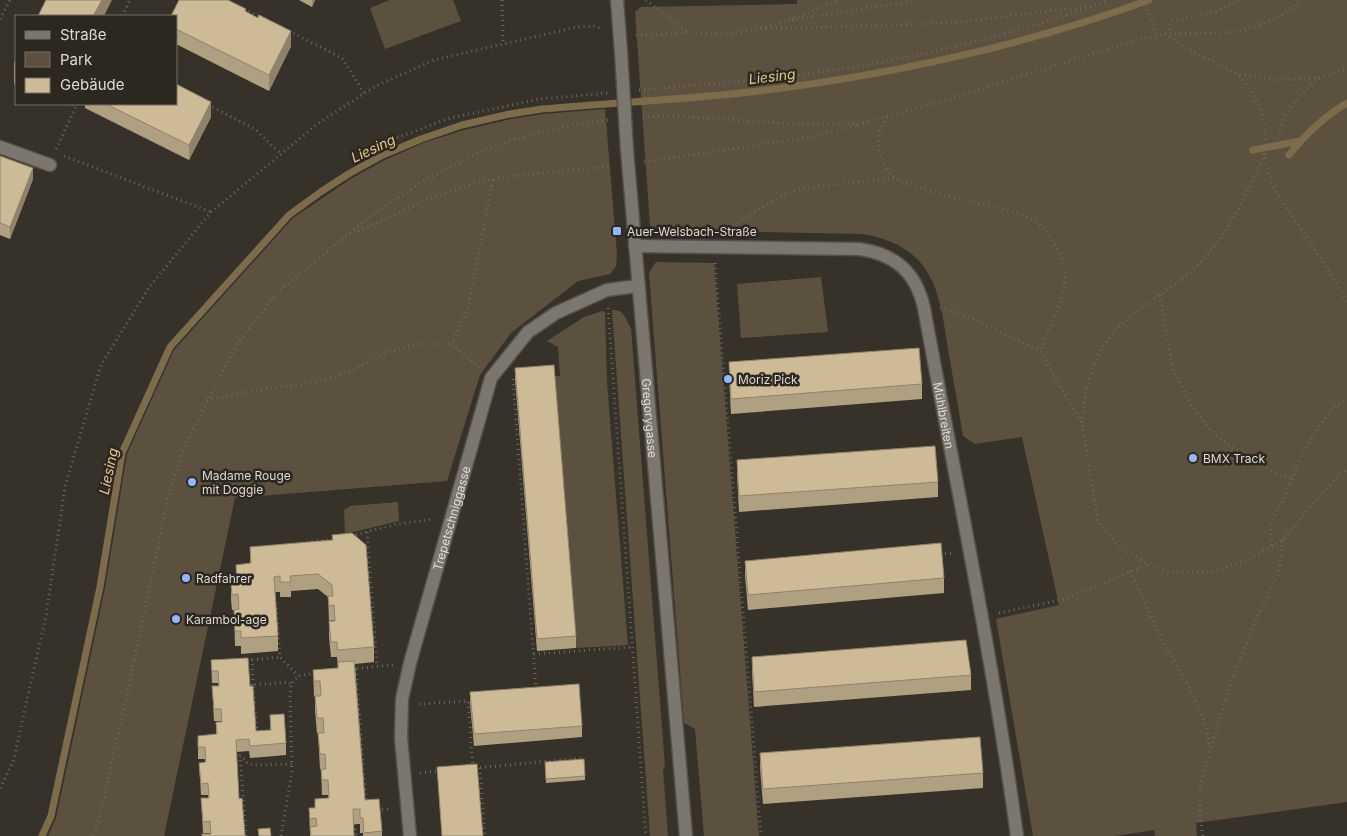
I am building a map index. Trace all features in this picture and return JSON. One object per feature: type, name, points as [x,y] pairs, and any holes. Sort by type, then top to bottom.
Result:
[{"type":"street","name":"Gregorygasse","points":[[617,0],[628,165],[686,836]]},
{"type":"street","points":[[0,146],[50,165]]},
{"type":"street","name":"Mühlbreiten","points":[[635,246],[848,248],[880,253],[898,263],[906,270],[918,288],[924,308],[981,616],[1017,836]]},
{"type":"street","name":"Trepetschniggasse","points":[[410,836],[401,738],[402,706],[410,663],[491,378],[528,332],[556,313],[607,290],[638,286]]},
{"type":"path","points":[[0,19],[10,0]]},
{"type":"path","points":[[122,15],[130,0]]},
{"type":"path","points":[[502,0],[503,43]]},
{"type":"path","points":[[646,0],[689,32]]},
{"type":"path","points":[[755,30],[784,22],[841,0]]},
{"type":"path","points":[[784,22],[917,0]]},
{"type":"path","points":[[637,90],[774,78],[859,66],[979,41],[1108,0]]},
{"type":"path","points":[[1144,0],[1157,36]]},
{"type":"path","points":[[1166,34],[1171,21],[1215,12],[1239,0]]},
{"type":"path","points":[[345,236],[429,199],[476,183],[493,179],[628,165],[731,147],[811,137],[933,104],[1136,40],[1166,34],[1233,32],[1256,26],[1282,15],[1301,0]]},
{"type":"path","points":[[0,788],[12,762],[46,616],[65,487],[101,365],[150,286],[210,212],[320,122],[376,86],[434,60],[577,27],[593,26],[620,34],[658,35],[689,32],[725,34],[755,30],[950,23],[1092,6]]},
{"type":"path","points":[[242,8],[267,20]]},
{"type":"path","points":[[256,23],[259,16]]},
{"type":"path","points":[[284,29],[342,58],[364,93]]},
{"type":"path","points":[[1166,34],[1183,46],[1237,74],[1275,80],[1319,78],[1347,69]]},
{"type":"path","points":[[1237,74],[1252,91],[1261,109],[1264,124],[1264,153],[1272,185],[1333,276],[1347,302]]},
{"type":"path","points":[[1319,78],[1299,97],[1286,114],[1276,141],[1264,153],[1232,221],[1216,245],[1184,278],[1123,323],[1103,346],[1092,369],[1084,396],[1082,423],[1098,522],[1121,548],[1147,564],[1170,573],[1212,572],[1249,559],[1283,540],[1316,500],[1347,469]]},
{"type":"path","points":[[383,143],[450,118],[540,99],[618,92]]},
{"type":"path","points":[[202,102],[254,128],[281,154]]},
{"type":"path","points":[[50,165],[54,152],[77,105]]},
{"type":"path","points":[[638,117],[673,116],[810,125],[864,123]]},
{"type":"path","points":[[888,116],[877,138],[878,148],[886,168],[895,178],[920,188],[1021,214],[1037,223],[1056,247],[1063,265],[1064,285],[1062,296],[1040,351]]},
{"type":"path","points":[[93,836],[99,820],[129,685],[168,497],[184,447],[237,344],[278,292],[365,220],[422,182],[480,152],[537,133],[571,125],[613,119]]},
{"type":"path","points":[[54,152],[210,212]]},
{"type":"path","points":[[732,247],[732,230],[737,223],[788,192],[805,188],[895,178]]},
{"type":"path","points":[[452,344],[468,308],[493,179]]},
{"type":"path","points":[[714,247],[762,836]]},
{"type":"path","points":[[607,290],[646,836]]},
{"type":"path","points":[[1160,295],[1173,370],[1190,402],[1209,429],[1229,445],[1276,474],[1292,477]]},
{"type":"path","points":[[924,308],[942,308],[958,312],[1040,351],[1082,423]]},
{"type":"path","points":[[207,400],[240,393],[323,381],[356,369],[385,353],[414,344],[452,344],[491,378]]},
{"type":"path","points":[[511,355],[537,696]]},
{"type":"path","points":[[1272,545],[1271,526],[1308,444],[1333,409],[1347,398]]},
{"type":"path","points":[[350,536],[398,524],[452,516]]},
{"type":"path","points":[[367,532],[377,666]]},
{"type":"path","points":[[276,545],[342,538]]},
{"type":"path","points":[[1203,836],[1200,817],[1200,786],[1232,679],[1258,615],[1279,572],[1283,540]]},
{"type":"path","points":[[939,554],[969,552]]},
{"type":"path","points":[[981,616],[1065,599],[1147,564]]},
{"type":"path","points":[[1130,571],[1164,644],[1200,708],[1208,733],[1210,750]]},
{"type":"path","points":[[276,603],[280,657],[298,676]]},
{"type":"path","points":[[534,654],[633,646]]},
{"type":"path","points":[[257,742],[252,660],[280,657]]},
{"type":"path","points":[[348,670],[410,663]]},
{"type":"path","points":[[356,669],[367,810]]},
{"type":"path","points":[[281,836],[289,799],[292,764],[291,684],[298,676],[323,673]]},
{"type":"path","points":[[253,685],[288,682],[291,684]]},
{"type":"path","points":[[402,706],[478,700]]},
{"type":"path","points":[[468,701],[473,768]]},
{"type":"path","points":[[238,751],[240,756],[246,836]]},
{"type":"path","points":[[240,756],[248,764],[254,765],[292,764]]},
{"type":"path","points":[[463,769],[582,758]]},
{"type":"path","points":[[480,768],[485,836]]},
{"type":"path","points":[[404,775],[444,771]]},
{"type":"path","points":[[375,810],[407,807]]},
{"type":"path","points":[[355,824],[356,836]]},
{"type":"green space","points":[[390,0],[453,0],[461,21],[385,49],[370,8]]},
{"type":"green space","points":[[797,0],[1347,0],[1347,802],[1196,823],[1197,836],[1155,836],[1154,830],[1115,836],[1033,836],[996,619],[1059,605],[1022,437],[975,444],[963,436],[941,308],[933,283],[927,272],[914,256],[901,246],[878,237],[862,234],[657,230],[650,225],[635,12],[641,7],[797,4]]},
{"type":"green space","points":[[605,109],[617,254],[616,266],[610,274],[578,281],[511,333],[480,375],[447,481],[235,498],[164,836],[48,836],[56,818],[105,588],[127,454],[174,350],[293,218],[352,178],[385,160],[423,143],[464,130],[543,114]]},
{"type":"green space","points":[[656,262],[714,263],[759,836],[704,836],[695,729],[684,723],[649,273]]},
{"type":"green space","points":[[821,277],[828,332],[741,338],[737,284]]},
{"type":"green space","points":[[613,310],[622,313],[631,328],[665,766],[663,770],[668,836],[650,836]]},
{"type":"green space","points":[[602,311],[605,312],[607,383],[628,645],[576,648],[554,376],[560,376],[558,347],[547,341],[584,317]]},
{"type":"green space","points":[[398,502],[399,521],[345,534],[344,510],[350,506]]},
{"type":"building","points":[[46,0],[102,0],[94,15],[38,15]]},
{"type":"building","points":[[179,0],[228,0],[246,9],[245,11],[258,18],[259,15],[291,31],[269,75],[178,30],[178,15],[172,15]]},
{"type":"building","points":[[178,85],[211,102],[189,145],[108,105],[178,105]]},
{"type":"building","points":[[0,156],[33,168],[10,227],[0,223]]},
{"type":"building","points":[[919,348],[922,384],[731,399],[729,362]]},
{"type":"building","points":[[554,365],[576,636],[537,639],[515,368]]},
{"type":"building","points":[[935,446],[938,482],[739,496],[737,460]]},
{"type":"building","points":[[352,533],[366,545],[374,647],[337,650],[337,642],[331,642],[329,621],[335,621],[334,605],[329,606],[328,596],[333,596],[332,585],[318,574],[290,576],[291,582],[280,582],[280,576],[274,577],[278,636],[241,638],[241,631],[235,631],[234,610],[239,609],[238,594],[232,595],[231,584],[237,584],[236,565],[251,563],[250,547],[333,540],[332,535]]},
{"type":"building","points":[[941,543],[944,578],[748,595],[745,561]]},
{"type":"building","points":[[966,640],[971,675],[754,692],[752,657]]},
{"type":"building","points":[[248,658],[250,686],[253,686],[256,731],[271,730],[270,715],[284,714],[286,743],[250,746],[249,739],[236,740],[239,799],[242,798],[245,836],[202,836],[202,834],[211,834],[210,821],[203,822],[201,798],[209,798],[208,783],[201,784],[199,763],[206,762],[205,747],[198,747],[198,736],[217,734],[216,722],[222,722],[221,709],[214,709],[212,686],[219,686],[218,671],[212,671],[211,660]]},
{"type":"building","points":[[354,661],[365,800],[379,799],[382,831],[364,833],[360,809],[353,809],[354,836],[311,836],[310,827],[317,826],[316,818],[310,819],[309,808],[315,808],[315,799],[329,798],[328,780],[322,780],[321,769],[326,769],[325,754],[320,754],[318,733],[324,733],[323,718],[317,718],[315,696],[321,696],[320,681],[314,681],[313,670],[338,668],[338,662]]},
{"type":"building","points":[[579,684],[582,726],[474,734],[470,692]]},
{"type":"building","points":[[980,737],[983,773],[763,789],[760,753]]},
{"type":"building","points":[[584,759],[585,776],[546,779],[545,762]]},
{"type":"building","points":[[477,764],[483,836],[442,836],[437,767]]},
{"type":"building","points":[[270,828],[271,836],[259,836],[258,829]]},
{"type":"waterway","name":"Liesing","points":[[42,836],[51,816],[100,587],[122,453],[170,347],[289,215],[350,173],[383,155],[462,125],[542,109],[688,98],[775,89],[871,74],[965,55],[1012,43],[1104,16],[1149,0]]},
{"type":"waterway","points":[[1289,155],[1315,126],[1347,103]]},
{"type":"waterway","points":[[1253,150],[1300,141]]},
{"type":"place","name":"Auer-Welsbach-Straße","points":[[617,231]]},
{"type":"place","name":"Moriz Pick","points":[[728,379]]},
{"type":"place","name":"BMX Track","points":[[1193,458]]},
{"type":"place","name":"Madame Rouge mit Doggie","points":[[192,482]]},
{"type":"place","name":"Radfahrer","points":[[186,578]]},
{"type":"place","name":"Karambol-age","points":[[176,619]]}]
